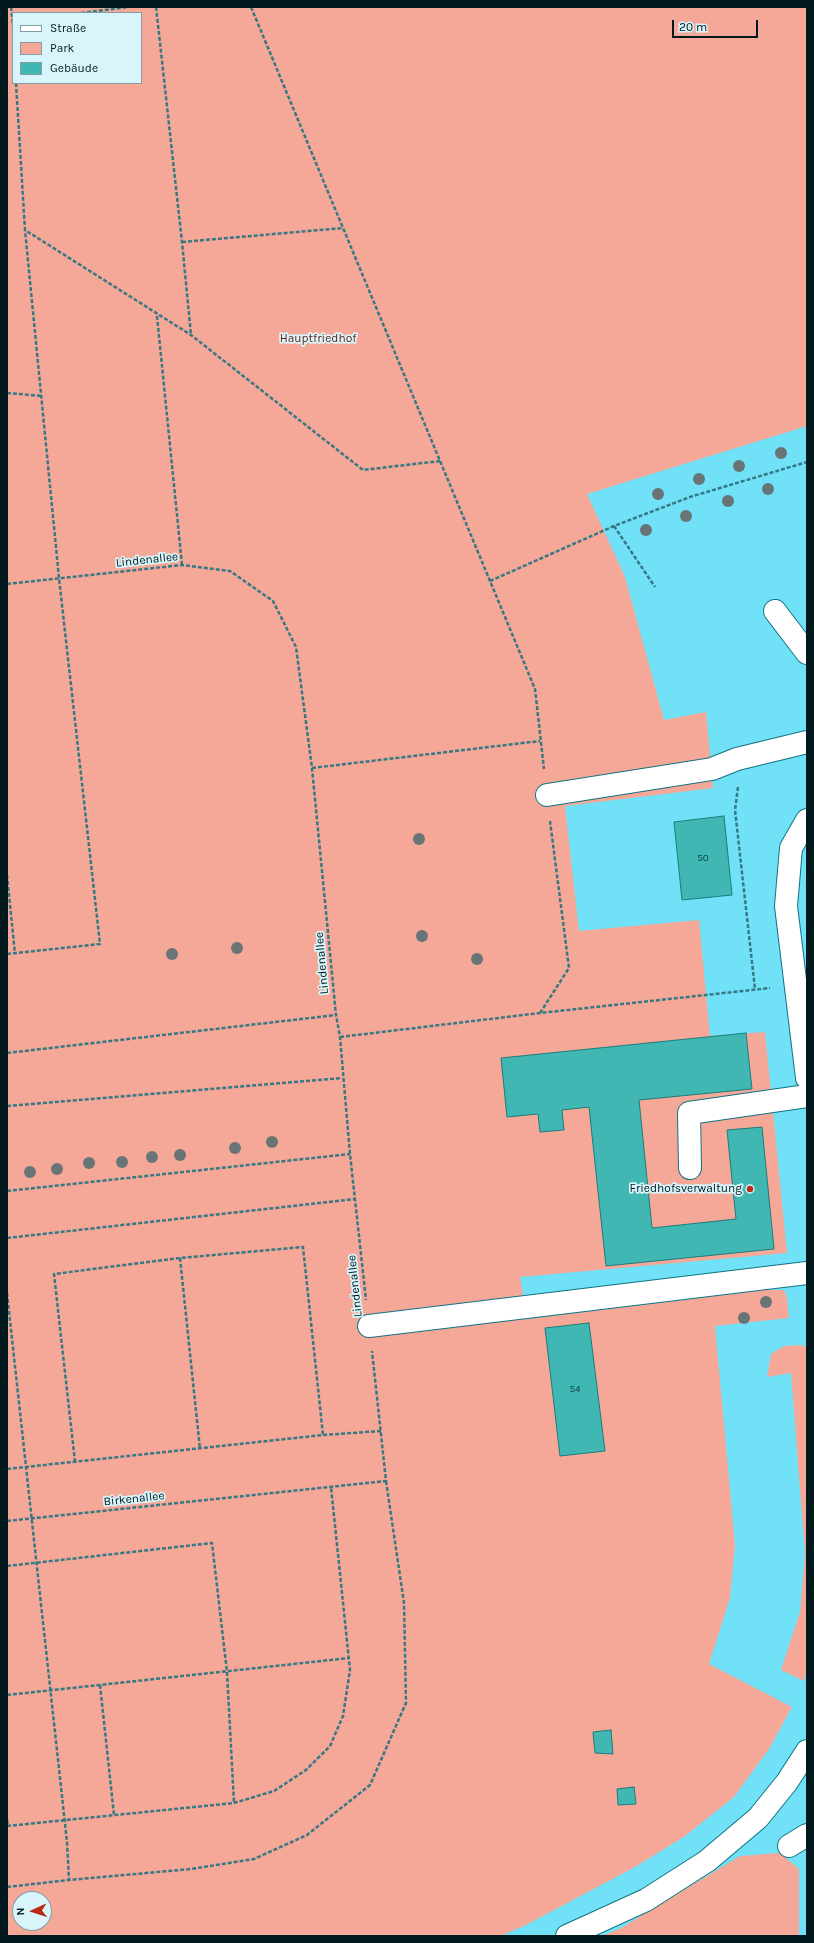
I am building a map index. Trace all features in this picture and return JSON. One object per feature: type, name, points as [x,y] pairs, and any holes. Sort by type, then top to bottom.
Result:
[{"type":"street","points":[[775,612],[807,652]]},
{"type":"street","points":[[547,795],[712,769],[736,759],[807,742]]},
{"type":"street","points":[[807,820],[790,848],[786,906],[807,1078]]},
{"type":"street","points":[[690,1168],[690,1113],[807,1096]]},
{"type":"street","points":[[369,1326],[807,1273]]},
{"type":"street","points":[[567,1936],[646,1900],[707,1861],[758,1818],[787,1782],[807,1751]]},
{"type":"path","points":[[89,12],[130,7]]},
{"type":"path","points":[[156,7],[191,335]]},
{"type":"path","points":[[251,7],[535,689],[540,741],[569,968],[540,1013]]},
{"type":"path","points":[[7,954],[100,944],[59,578],[25,230],[16,84]]},
{"type":"path","points":[[182,242],[343,228]]},
{"type":"path","points":[[25,230],[157,315],[191,335],[363,470],[440,461]]},
{"type":"path","points":[[157,315],[182,565]]},
{"type":"path","points":[[7,393],[42,396]]},
{"type":"path","points":[[490,581],[614,526],[690,497],[807,462]]},
{"type":"path","points":[[614,526],[655,587]]},
{"type":"path","name":"Lindenallee","points":[[7,584],[182,565],[230,571],[272,601],[296,647],[312,768],[336,1015],[340,1037],[342,1078],[386,1481],[404,1603],[406,1704],[370,1785],[308,1835],[254,1859],[192,1869],[7,1886]]},
{"type":"path","points":[[312,768],[540,741]]},
{"type":"path","points":[[738,794],[735,810],[755,989]]},
{"type":"path","points":[[7,875],[15,954]]},
{"type":"path","points":[[340,1037],[770,987],[770,995]]},
{"type":"path","points":[[7,1052],[336,1015]]},
{"type":"path","points":[[7,1106],[342,1078]]},
{"type":"path","points":[[7,1191],[350,1154]]},
{"type":"path","points":[[7,1238],[355,1199]]},
{"type":"path","points":[[75,1462],[54,1274],[180,1258],[304,1247],[323,1435]]},
{"type":"path","points":[[180,1258],[200,1449]]},
{"type":"path","points":[[7,1293],[27,1467],[69,1880]]},
{"type":"path","points":[[7,1343],[13,1343]]},
{"type":"path","points":[[7,1469],[323,1435],[381,1431]]},
{"type":"path","points":[[7,1820],[7,1826],[234,1803],[274,1791],[306,1770],[330,1746],[343,1716],[350,1670],[331,1487],[386,1481]]},
{"type":"path","name":"Birkenallee","points":[[7,1521],[331,1487]]},
{"type":"path","points":[[7,1566],[212,1543],[227,1672],[234,1803]]},
{"type":"path","points":[[7,1695],[349,1658]]},
{"type":"path","points":[[100,1685],[114,1815]]},
{"type":"green space","name":"Hauptfriedhof","points":[[7,7],[807,7],[807,426],[587,494],[625,577],[664,720],[706,712],[713,788],[565,806],[579,931],[699,920],[710,1036],[765,1032],[787,1253],[520,1277],[527,1319],[763,1290],[784,1290],[787,1298],[789,1318],[715,1326],[735,1545],[730,1598],[709,1664],[792,1707],[769,1749],[734,1797],[685,1836],[635,1867],[524,1926],[500,1936],[7,1936]]},
{"type":"green space","points":[[802,1345],[807,1348],[807,1668],[804,1681],[781,1670],[800,1612],[805,1554],[791,1373],[767,1377],[771,1354],[784,1346]]},
{"type":"green space","points":[[780,1853],[799,1869],[799,1936],[602,1936],[621,1928],[740,1856]]},
{"type":"building","points":[[724,816],[732,895],[682,900],[674,822]]},
{"type":"building","points":[[746,1033],[752,1089],[639,1100],[652,1228],[736,1219],[727,1130],[762,1127],[774,1249],[606,1266],[589,1107],[562,1110],[564,1130],[540,1132],[538,1114],[507,1117],[501,1058]]},
{"type":"building","points":[[589,1323],[605,1451],[560,1456],[545,1328]]},
{"type":"building","points":[[611,1730],[613,1754],[595,1753],[593,1732]]},
{"type":"building","points":[[634,1787],[636,1804],[618,1805],[617,1789]]},
{"type":"place","name":"Friedhofsverwaltung","points":[[750,1189]]}]
